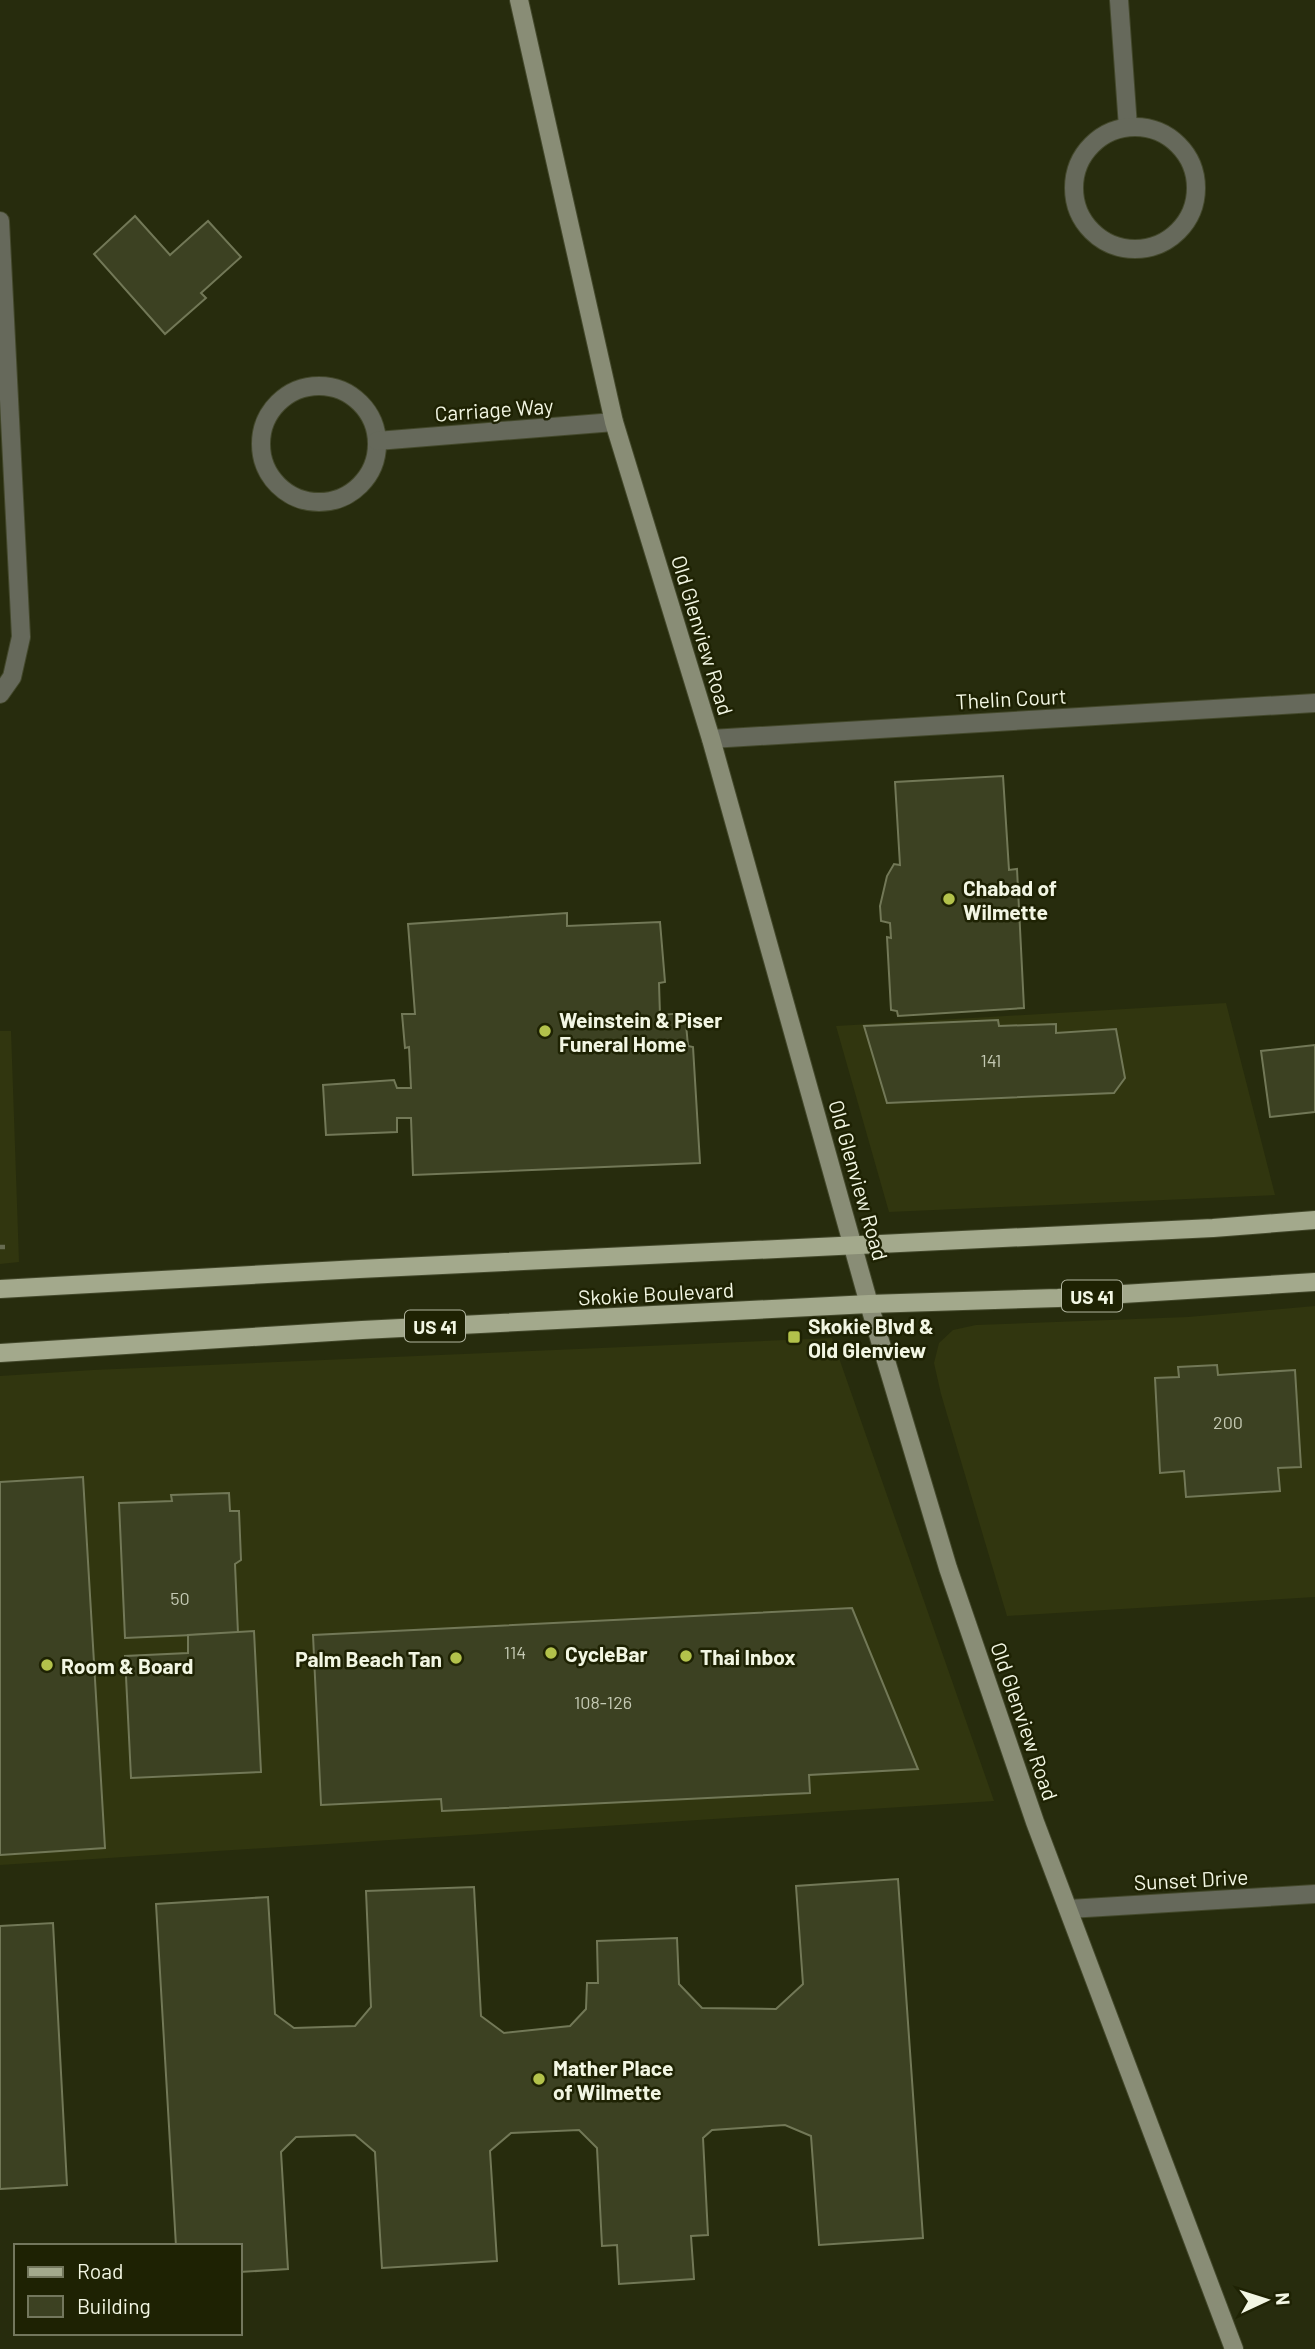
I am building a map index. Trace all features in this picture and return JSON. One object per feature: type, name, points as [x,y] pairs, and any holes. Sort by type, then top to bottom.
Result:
[{"type":"main road","name":"Skokie Boulevard","points":[[0,1289],[1213,1228],[1315,1220]]},
{"type":"main road","name":"Skokie Boulevard","points":[[0,1353],[266,1335],[869,1304],[1058,1298],[1315,1282]]},
{"type":"street","name":"Old Glenview Road","points":[[519,0],[614,422],[711,739],[869,1304],[948,1568],[1035,1822],[1234,2349]]},
{"type":"street","points":[[1119,0],[1128,127]]},
{"type":"street","points":[[1128,127],[1149,129],[1168,137],[1183,151],[1193,170],[1196,190],[1191,211],[1181,229],[1164,242],[1144,249],[1106,243],[1091,231],[1080,215],[1074,197],[1075,177],[1082,159],[1094,143],[1109,132],[1128,127]]},
{"type":"street","points":[[0,221],[21,637],[12,677],[0,694]]},
{"type":"street","points":[[309,386],[328,386],[347,392],[362,404],[373,421],[377,440],[375,460],[367,477],[355,491],[338,499],[319,503],[301,500],[284,491],[271,478],[263,461],[260,442],[265,422],[274,405],[290,393],[309,386]]},
{"type":"street","name":"Carriage Way","points":[[377,440],[614,422]]},
{"type":"street","name":"Thelin Court","points":[[711,739],[1315,703]]},
{"type":"street","name":"Sunset Drive","points":[[1069,1909],[1315,1894]]},
{"type":"path","points":[[0,1247],[8,1247]]},
{"type":"shaded area","points":[[1226,1003],[1275,1195],[889,1212],[836,1026]]},
{"type":"shaded area","points":[[0,1031],[11,1031],[19,1262],[0,1264]]},
{"type":"shaded area","points":[[1315,1306],[1315,1597],[1007,1616],[941,1394],[934,1363],[939,1343],[953,1330],[976,1325],[1188,1317]]},
{"type":"shaded area","points":[[832,1338],[994,1801],[0,1865],[0,1376]]},
{"type":"building","points":[[135,216],[170,255],[208,221],[241,257],[201,293],[206,298],[165,334],[94,254]]},
{"type":"building","name":"Chabad of Wilmette","points":[[1003,776],[1009,870],[1017,869],[1024,1008],[898,1016],[897,1011],[891,1010],[887,937],[891,938],[890,923],[881,921],[880,906],[887,876],[894,864],[900,865],[895,782]]},
{"type":"building","name":"Weinstein & Piser Funeral Home","points":[[567,913],[567,926],[660,922],[665,982],[659,983],[660,1015],[685,1013],[688,1046],[693,1047],[700,1163],[413,1175],[411,1118],[397,1118],[397,1132],[326,1135],[323,1085],[394,1080],[397,1088],[411,1088],[409,1047],[405,1048],[402,1014],[415,1014],[408,924]]},
{"type":"building","points":[[998,1020],[999,1026],[1056,1024],[1056,1033],[1116,1029],[1125,1078],[1114,1093],[887,1103],[864,1026]]},
{"type":"building","points":[[1315,1045],[1315,1112],[1270,1117],[1261,1051]]},
{"type":"building","points":[[1217,1365],[1218,1375],[1295,1370],[1301,1467],[1278,1468],[1280,1491],[1186,1497],[1184,1471],[1160,1473],[1155,1378],[1179,1377],[1178,1367]]},
{"type":"building","name":"Room & Board","points":[[83,1477],[105,1848],[0,1855],[0,1482]]},
{"type":"building","points":[[229,1493],[230,1511],[239,1511],[241,1560],[235,1564],[238,1633],[125,1638],[119,1503],[172,1501],[171,1495]]},
{"type":"building","points":[[852,1608],[918,1769],[809,1775],[810,1793],[442,1811],[441,1799],[321,1805],[313,1635]]},
{"type":"building","points":[[254,1631],[261,1772],[131,1778],[125,1656],[188,1653],[188,1635]]},
{"type":"building","name":"Mather Place of Wilmette","points":[[898,1879],[923,2238],[819,2245],[811,2136],[785,2125],[712,2130],[703,2138],[708,2235],[691,2236],[694,2279],[619,2284],[617,2245],[602,2246],[597,2148],[579,2130],[511,2133],[490,2151],[497,2261],[382,2268],[375,2152],[355,2135],[296,2137],[281,2152],[288,2269],[242,2272],[242,2244],[176,2244],[156,1904],[268,1897],[275,2014],[294,2028],[355,2026],[371,2007],[366,1891],[474,1887],[481,2016],[504,2033],[570,2026],[586,2009],[587,1983],[598,1983],[597,1941],[677,1938],[679,1984],[702,2008],[776,2009],[803,1984],[796,1886]]},
{"type":"building","points":[[53,1923],[67,2185],[0,2189],[0,1926]]},
{"type":"place","name":"Chabad of Wilmette","points":[[949,899]]},
{"type":"place","name":"Weinstein & Piser Funeral Home","points":[[545,1031]]},
{"type":"place","name":"Skokie Blvd & Old Glenview","points":[[794,1337]]},
{"type":"place","name":"CycleBar","points":[[551,1653]]},
{"type":"place","name":"Thai Inbox","points":[[686,1656]]},
{"type":"place","name":"Palm Beach Tan","points":[[456,1658]]},
{"type":"place","name":"Room & Board","points":[[47,1665]]},
{"type":"place","name":"Mather Place of Wilmette","points":[[539,2079]]}]
